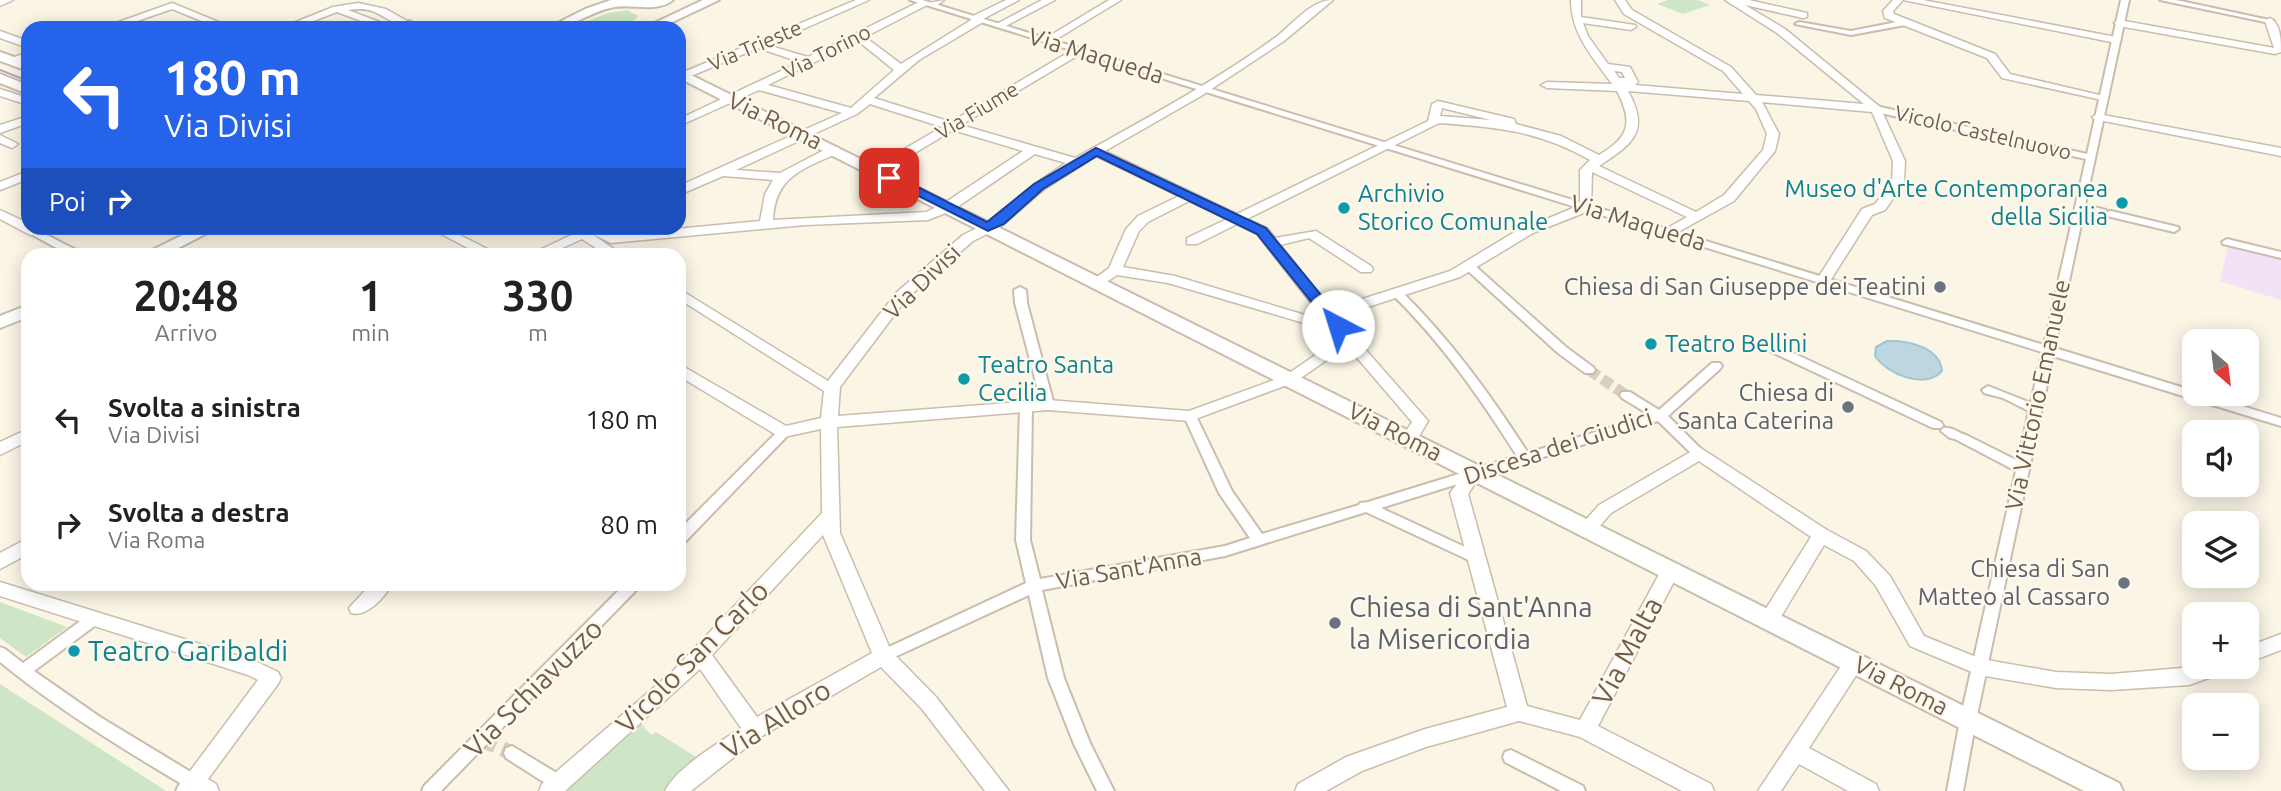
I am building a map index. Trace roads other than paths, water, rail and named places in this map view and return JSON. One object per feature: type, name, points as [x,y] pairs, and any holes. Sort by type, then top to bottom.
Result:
[{"type":"street","points":[[0,3],[8,0]]},
{"type":"street","points":[[570,21],[615,2],[654,5],[667,0]]},
{"type":"street","points":[[665,21],[713,0]]},
{"type":"street","name":"Via Trieste","points":[[686,74],[864,0]]},
{"type":"street","points":[[686,188],[853,112],[915,58],[977,19],[1014,0]]},
{"type":"street","points":[[998,26],[1050,0]]},
{"type":"street","points":[[1046,41],[1116,0]]},
{"type":"street","name":"Via Divisi","points":[[832,386],[902,295],[968,238],[988,227],[1076,162],[1203,89],[1280,39],[1328,0]]},
{"type":"street","points":[[1115,270],[1170,279],[1304,319],[1328,315],[1470,267],[1482,256],[1513,238],[1547,221],[1586,207],[1586,170],[1618,149],[1635,126],[1634,112],[1578,29],[1573,11],[1576,0]]},
{"type":"street","points":[[1620,0],[1628,12],[1727,69],[1753,98],[1768,120],[1773,134],[1769,151],[1729,198],[1669,233]]},
{"type":"street","points":[[1732,0],[1851,33],[1902,23]]},
{"type":"street","points":[[1732,0],[1781,31],[1876,109],[1899,161],[1898,183],[1880,207],[1867,212],[1823,281]]},
{"type":"street","points":[[1898,0],[1888,11],[1889,16],[1991,55],[2010,78],[2102,97]]},
{"type":"street","points":[[1908,0],[2116,40]]},
{"type":"street","name":"Via Vittorio Emanuele","points":[[1955,791],[1979,667],[2125,0]]},
{"type":"street","points":[[2119,23],[2279,51],[2275,22],[2164,0]]},
{"type":"street","points":[[305,21],[357,2],[398,16],[403,21]]},
{"type":"street","name":"Via Maqueda","points":[[927,2],[2281,422]]},
{"type":"street","name":"Via Torino","points":[[686,120],[927,2]]},
{"type":"street","points":[[654,5],[660,15],[655,21]]},
{"type":"street","points":[[128,21],[172,6],[210,21]]},
{"type":"street","points":[[337,9],[370,21]]},
{"type":"street","points":[[1575,19],[1631,27]]},
{"type":"street","points":[[0,34],[21,42]]},
{"type":"street","points":[[858,36],[900,69]]},
{"type":"street","points":[[758,45],[809,61]]},
{"type":"street","name":"Via Fiume","points":[[876,171],[1078,51]]},
{"type":"street","points":[[1547,85],[1632,82],[1626,69],[1605,67]]},
{"type":"street","points":[[1835,76],[1858,79]]},
{"type":"street","points":[[0,78],[21,87]]},
{"type":"street","name":"Via Roma","points":[[686,78],[988,227],[1586,530],[2110,791]]},
{"type":"street","points":[[1616,84],[1876,109]]},
{"type":"street","points":[[758,86],[853,112]]},
{"type":"street","points":[[0,92],[21,100]]},
{"type":"street","points":[[866,99],[1076,162]]},
{"type":"street","name":"Vicolo Castelnuovo","points":[[1876,109],[2089,157]]},
{"type":"street","points":[[2098,117],[2281,152]]},
{"type":"street","points":[[1192,241],[1434,122],[1433,119],[1510,125],[1544,132],[1560,138],[1593,163],[1697,217]]},
{"type":"street","points":[[0,129],[21,122]]},
{"type":"street","points":[[766,224],[765,208],[769,194],[780,177],[834,150]]},
{"type":"street","points":[[686,232],[766,224],[928,216],[948,207],[1032,150]]},
{"type":"street","points":[[1096,151],[1262,231],[1328,315],[1420,421],[1409,439]]},
{"type":"street","points":[[721,172],[780,177]]},
{"type":"street","points":[[0,186],[21,178]]},
{"type":"street","points":[[1097,282],[1115,270],[1133,229],[1143,219],[1191,195]]},
{"type":"street","points":[[2079,206],[2174,229]]},
{"type":"street","points":[[0,214],[21,225]]},
{"type":"street","points":[[1272,243],[1311,233],[1366,269]]},
{"type":"street","points":[[41,235],[65,248]]},
{"type":"street","points":[[165,248],[194,235]]},
{"type":"street","points":[[459,235],[481,248]]},
{"type":"street","points":[[551,248],[579,235]]},
{"type":"street","points":[[595,235],[609,248]]},
{"type":"street","points":[[602,235],[611,239],[652,235]]},
{"type":"street","points":[[2227,242],[2281,254]]},
{"type":"street","points":[[1470,267],[1562,350],[1589,370]]},
{"type":"street","points":[[1020,290],[1021,303],[1048,405]]},
{"type":"street","points":[[1396,292],[1430,323],[1474,378],[1524,457]]},
{"type":"street","points":[[686,297],[824,386],[832,386],[829,422],[831,533],[883,656],[929,703],[998,791]]},
{"type":"street","points":[[0,323],[21,313]]},
{"type":"street","points":[[686,532],[785,432],[829,422],[1048,405],[1190,415],[1290,379],[1349,338]]},
{"type":"street","points":[[1767,345],[2022,469]]},
{"type":"street","name":"Discesa dei Giudici","points":[[1225,551],[1660,416],[1716,366]]},
{"type":"street","points":[[686,378],[785,432]]},
{"type":"street","points":[[1987,390],[2035,409]]},
{"type":"street","points":[[1626,395],[1660,416],[1699,453],[1821,535],[1860,556],[1884,581],[1917,641],[1979,667],[2056,680],[2111,682],[2182,677]]},
{"type":"street","points":[[1026,406],[1023,540],[1056,678],[1082,744],[1106,791]]},
{"type":"street","points":[[1190,415],[1226,492],[1258,539]]},
{"type":"street","points":[[0,449],[21,438]]},
{"type":"street","points":[[1586,530],[1605,509],[1699,453]]},
{"type":"street","points":[[1474,473],[1459,493],[1520,712]]},
{"type":"street","points":[[1365,506],[1475,558]]},
{"type":"street","name":"Vicolo San Carlo","points":[[554,787],[678,678],[829,517]]},
{"type":"street","points":[[1769,620],[1821,535]]},
{"type":"street","points":[[0,562],[21,549]]},
{"type":"street","name":"Via Sant'Anna","points":[[883,656],[1034,586],[1225,551]]},
{"type":"street","name":"Via Malta","points":[[1585,730],[1670,572]]},
{"type":"street","points":[[0,589],[255,669],[271,678],[195,788],[22,672],[0,653]]},
{"type":"street","points":[[358,608],[376,591]]},
{"type":"street","name":"Via Schiavuzzo","points":[[430,791],[628,591]]},
{"type":"street","points":[[22,672],[95,618]]},
{"type":"street","points":[[2259,650],[2281,642]]},
{"type":"street","points":[[700,653],[753,728]]},
{"type":"street","name":"Via Alloro","points":[[676,791],[710,760],[753,728],[883,656]]},
{"type":"street","points":[[1769,791],[1854,663]]},
{"type":"street","points":[[1306,791],[1354,764],[1520,712],[1585,730],[1703,791]]},
{"type":"street","points":[[1797,752],[1868,791]]},
{"type":"street","points":[[512,753],[554,787]]},
{"type":"street","points":[[1511,757],[1577,791]]},
{"type":"water","points":[[1887,341],[1913,344],[1929,351],[1940,363],[1942,371],[1935,377],[1926,379],[1897,374],[1875,356],[1876,347]]},
{"type":"tunnel","points":[[1589,370],[1626,395]]},
{"type":"tunnel","points":[[482,740],[512,753]]},
{"type":"tram line","points":[[0,70],[21,78]]},
{"type":"place","name":"Museo d'Arte Contemporanea della Sicilia","points":[[2122,203]]},
{"type":"place","name":"Archivio Storico Comunale","points":[[1344,208]]},
{"type":"place","name":"Chiesa di San Giuseppe dei Teatini","points":[[1940,287]]},
{"type":"place","name":"Teatro Bellini","points":[[1651,344]]},
{"type":"place","name":"Teatro Santa Cecilia","points":[[964,379]]},
{"type":"place","name":"Chiesa di Santa Caterina","points":[[1848,407]]},
{"type":"place","name":"Chiesa di San Matteo al Cassaro","points":[[2124,583]]},
{"type":"place","name":"Chiesa di Sant'Anna la Misericordia","points":[[1335,623]]},
{"type":"place","name":"Teatro Garibaldi","points":[[74,651]]}]
